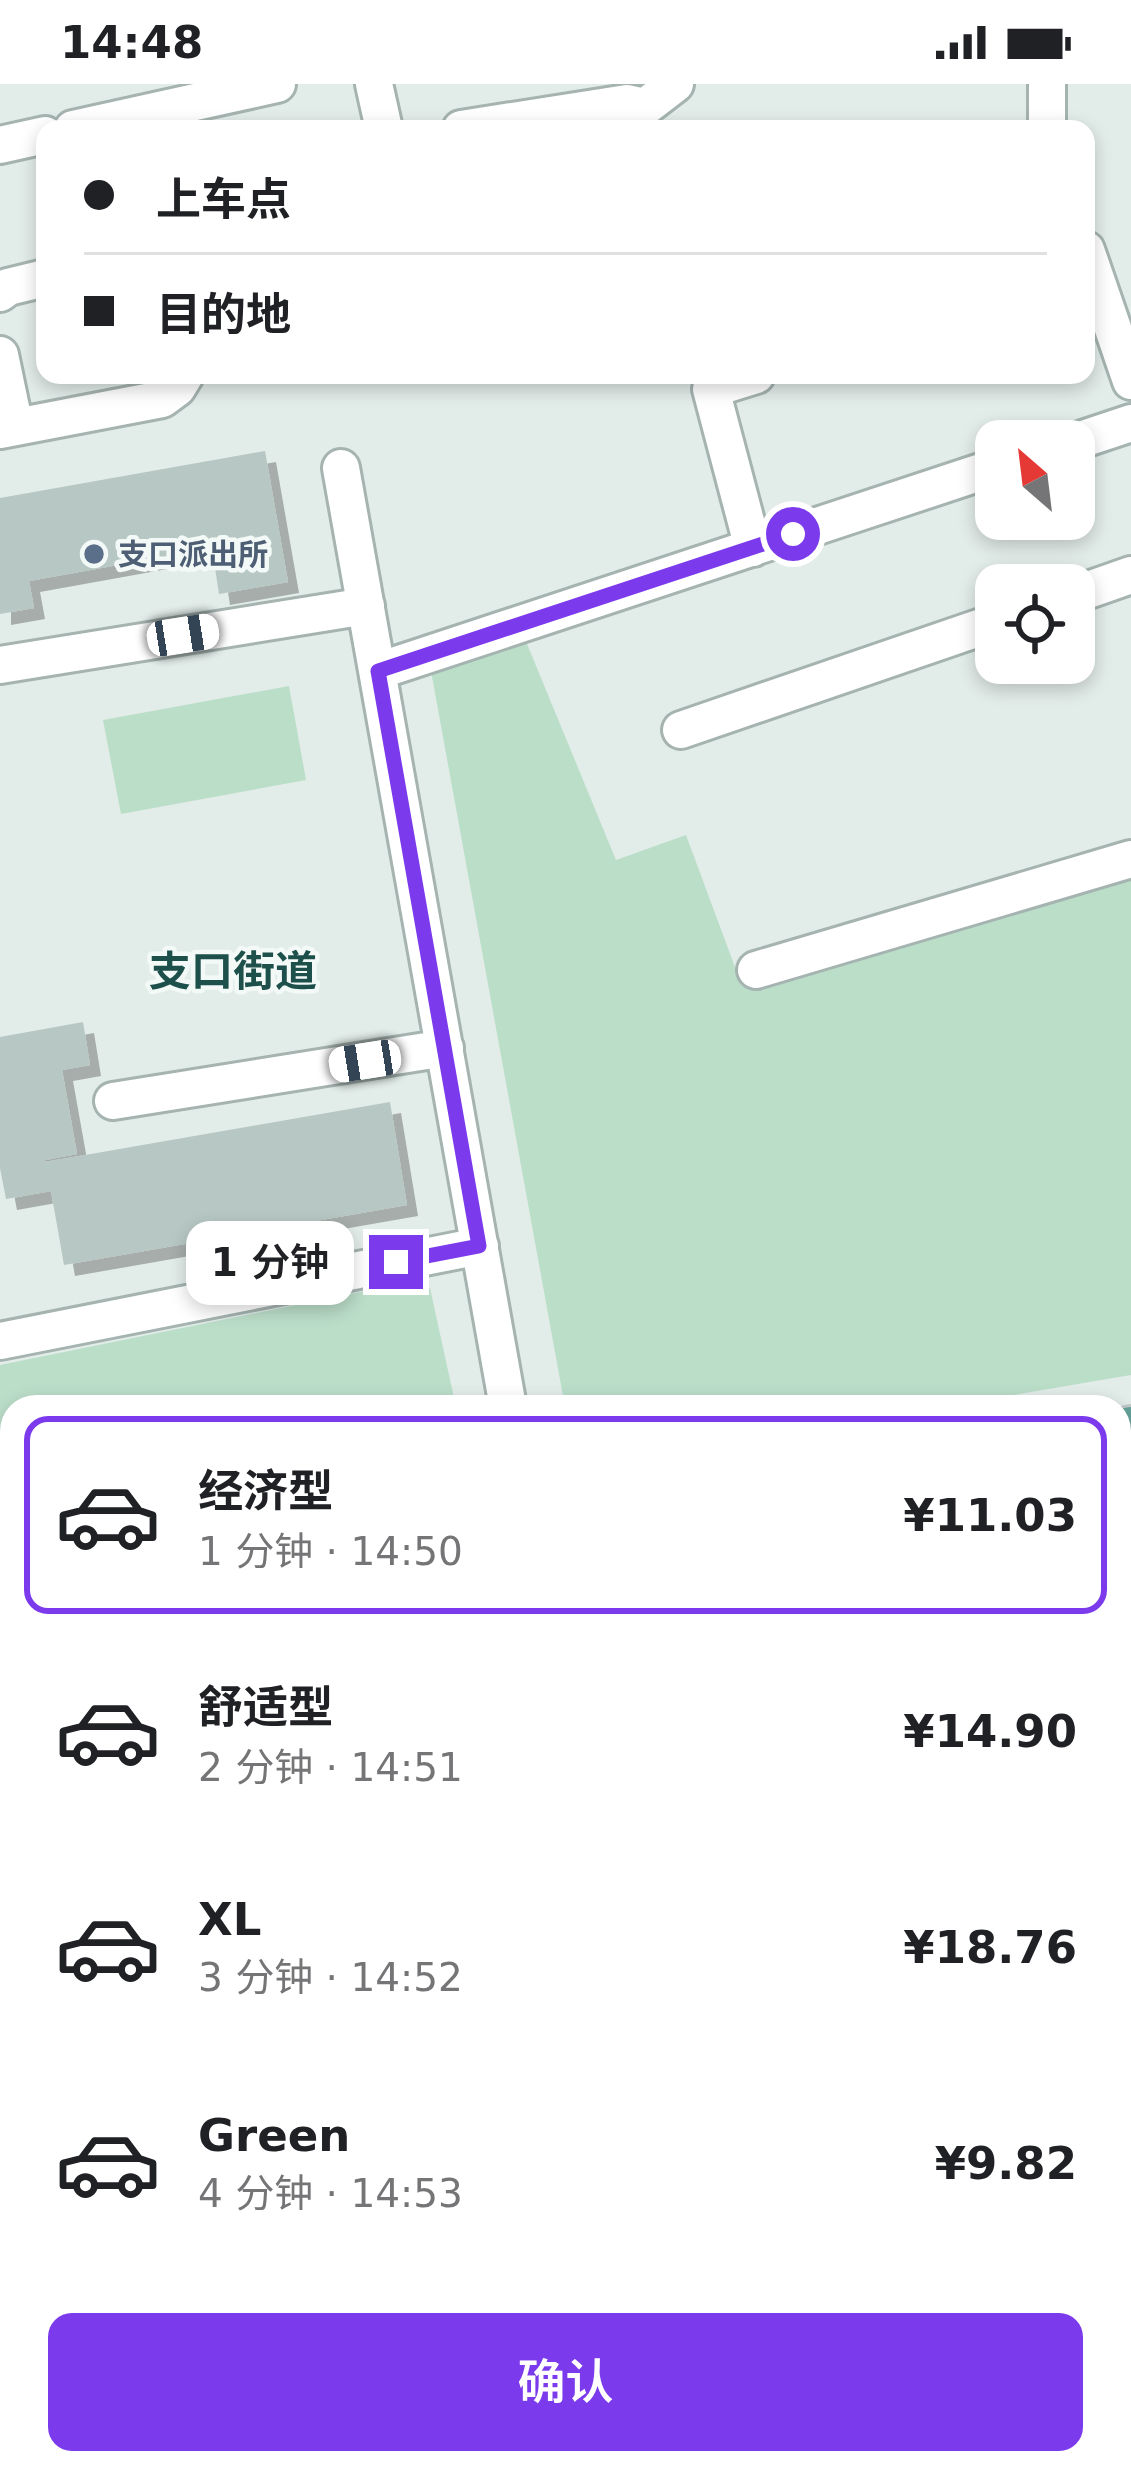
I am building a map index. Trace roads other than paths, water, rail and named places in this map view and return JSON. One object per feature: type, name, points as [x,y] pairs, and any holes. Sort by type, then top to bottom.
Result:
[{"type":"street","points":[[114,120],[277,84]]},
{"type":"street","points":[[374,84],[382,120]]},
{"type":"street","points":[[518,120],[627,103],[646,118],[675,84]]},
{"type":"street","points":[[1047,84],[1047,120]]},
{"type":"street","points":[[0,145],[36,137]]},
{"type":"street","points":[[0,293],[8,286],[36,280]]},
{"type":"street","points":[[1095,283],[1131,381]]},
{"type":"street","points":[[0,355],[7,428],[162,399],[179,384]]},
{"type":"street","points":[[710,384],[752,548]]},
{"type":"street","points":[[1095,435],[1131,423]]},
{"type":"street","points":[[341,468],[506,1395]]},
{"type":"street","points":[[378,671],[975,474]]},
{"type":"street","points":[[1095,588],[1131,575]]},
{"type":"street","points":[[0,664],[366,606]]},
{"type":"street","points":[[681,730],[975,629]]},
{"type":"street","points":[[756,970],[1131,859]]},
{"type":"street","points":[[112,1101],[445,1048]]},
{"type":"street","points":[[0,1341],[479,1246]]},
{"type":"place","name":"支口派出所","points":[[94,554]]},
{"type":"district","name":"支口街道","points":[[233,971]]}]
